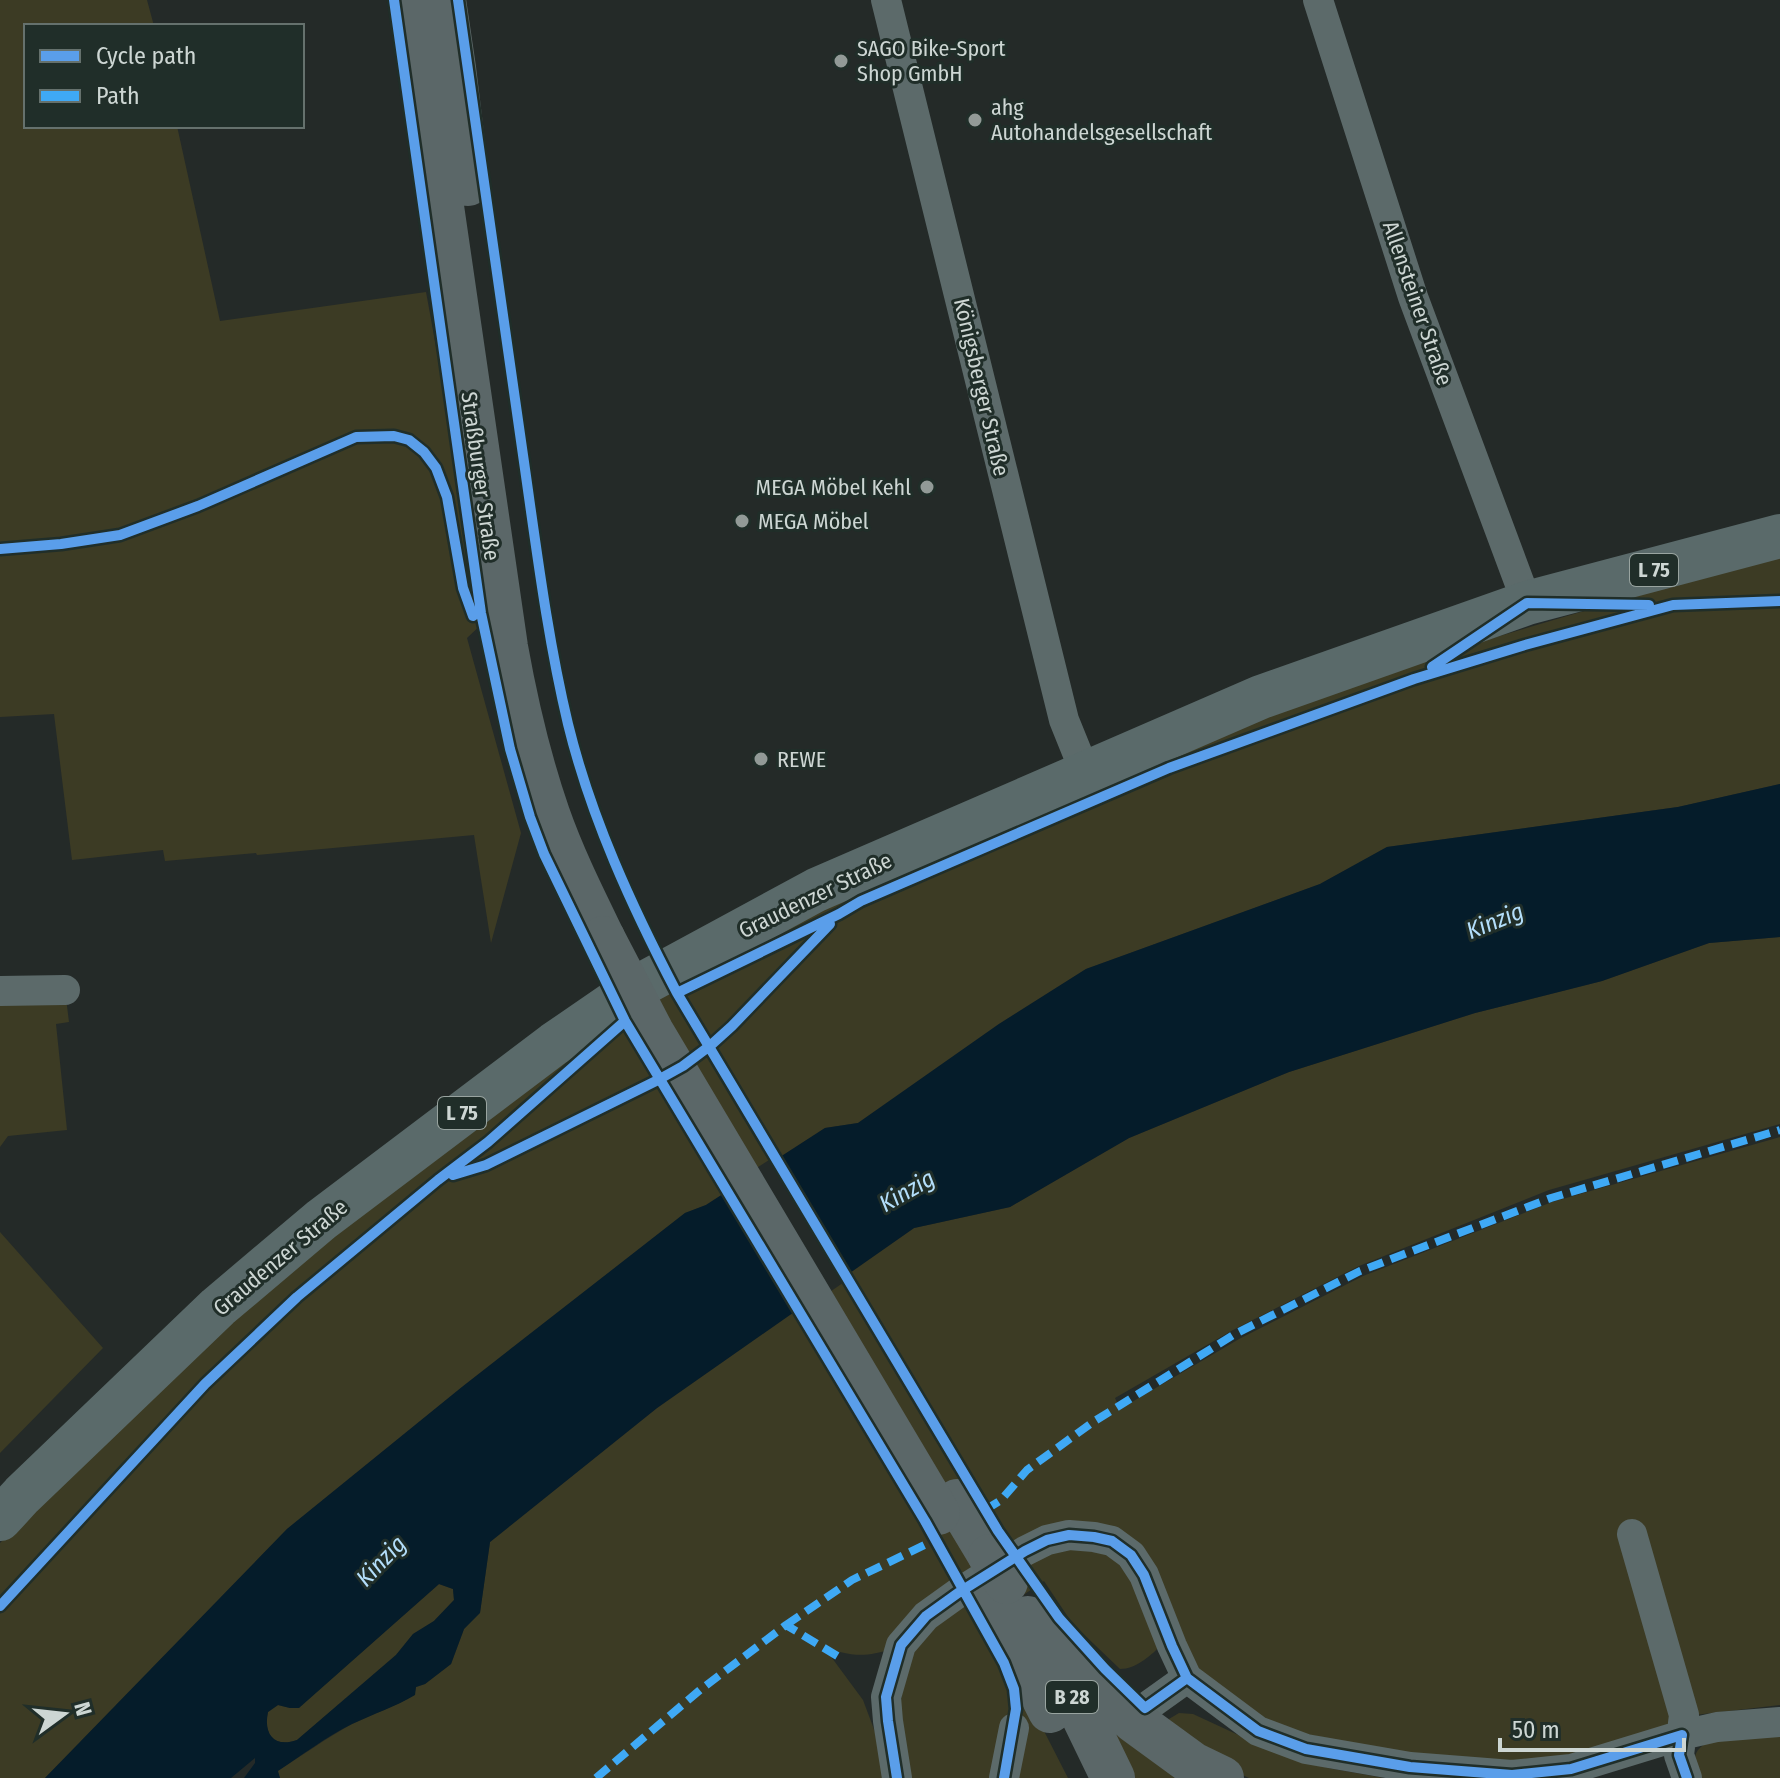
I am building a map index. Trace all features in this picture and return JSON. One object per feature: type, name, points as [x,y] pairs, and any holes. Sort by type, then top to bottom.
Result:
[{"type":"highway","name":"Straßburger Straße","points":[[412,0],[515,696],[549,816],[576,885],[612,932]]},
{"type":"highway","name":"Straßburger Straße","points":[[444,0],[496,388],[545,708],[612,932]]},
{"type":"highway","name":"B 28","points":[[612,932],[677,1031],[948,1507],[1081,1712],[1113,1778]]},
{"type":"highway","name":"B 28","points":[[996,1583],[1025,1662],[1083,1778]]},
{"type":"highway","points":[[996,1583],[1134,1721],[1193,1764],[1222,1778]]},
{"type":"main road","name":"Graudenzer Straße","points":[[0,1519],[218,1307],[321,1220],[554,1044],[637,987],[816,890],[1261,697],[1527,603],[1780,536]]},
{"type":"street","name":"Königsberger Straße","points":[[886,0],[1056,691],[1085,772]]},
{"type":"street","name":"Allensteiner Straße","points":[[1318,0],[1413,297],[1527,603]]},
{"type":"street","points":[[0,991],[65,990]]},
{"type":"street","points":[[1632,1534],[1684,1715],[1679,1755],[1687,1778]]},
{"type":"street","points":[[897,1778],[886,1697],[901,1645],[937,1608],[1025,1551],[1047,1540],[1069,1535],[1112,1541],[1131,1555],[1144,1575],[1187,1678],[1258,1731],[1306,1749],[1410,1767],[1512,1775],[1571,1769],[1717,1727],[1780,1722]]},
{"type":"street","points":[[1134,1721],[1145,1708],[1187,1678]]},
{"type":"street","points":[[1004,1778],[1014,1728]]},
{"type":"shaded area","points":[[0,0],[147,0],[153,24],[24,24],[24,128],[177,128],[220,321],[426,292],[486,620],[467,638],[521,833],[491,943],[474,835],[165,861],[163,850],[72,860],[54,714],[0,717]]},
{"type":"shaded area","points":[[1780,547],[1780,784],[1678,807],[1387,847],[1320,884],[1086,969],[999,1024],[858,1123],[825,1128],[706,1205],[685,1213],[287,1529],[45,1778],[0,1778],[0,1543],[113,1427],[279,1275],[591,1031],[820,905],[1173,746],[1483,641]]},
{"type":"shaded area","points":[[1780,937],[1780,1124],[1549,1190],[1359,1266],[1233,1330],[1115,1398],[1120,1409],[1239,1339],[1363,1276],[1552,1202],[1780,1137],[1780,1705],[1678,1717],[1663,1731],[1562,1761],[1426,1759],[1287,1730],[1245,1712],[1163,1643],[1138,1664],[1120,1669],[1072,1623],[1044,1581],[978,1626],[1012,1679],[1024,1692],[1068,1778],[280,1778],[277,1771],[352,1724],[414,1695],[416,1687],[425,1684],[451,1664],[464,1629],[480,1612],[490,1542],[657,1408],[914,1228],[1010,1207],[1129,1138],[1289,1072],[1475,1013],[1602,981],[1709,943]],"holes":[[[892,1649],[906,1661],[901,1700],[875,1732],[863,1700],[832,1658],[840,1652],[866,1655]]]},
{"type":"shaded area","points":[[0,980],[65,990],[69,1022],[56,1024],[67,1130],[8,1136],[0,1147]]},
{"type":"shaded area","points":[[0,1232],[103,1348],[0,1453]]},
{"type":"shaded area","points":[[439,1584],[453,1589],[454,1600],[434,1621],[413,1634],[396,1655],[297,1740],[282,1742],[272,1738],[267,1727],[268,1712],[278,1705],[299,1707]]},
{"type":"shaded area","points":[[1179,1713],[1193,1714],[1247,1739],[1328,1768],[1384,1778],[1249,1778],[1165,1731],[1169,1719]]},
{"type":"shaded area","points":[[1110,1719],[1192,1778],[1126,1778]]},
{"type":"shaded area","points":[[1780,1733],[1780,1778],[1697,1778],[1695,1756],[1709,1741]]},
{"type":"water","name":"Kinzig","points":[[1780,784],[1780,937],[1709,943],[1602,981],[1475,1013],[1289,1072],[1129,1138],[1010,1207],[914,1228],[657,1408],[490,1542],[480,1613],[464,1629],[451,1664],[425,1684],[416,1687],[415,1695],[333,1735],[278,1771],[280,1778],[244,1778],[255,1763],[255,1758],[231,1778],[45,1778],[287,1529],[685,1213],[706,1205],[825,1128],[858,1123],[999,1024],[1086,969],[1320,884],[1387,847],[1678,807]],"holes":[[[439,1584],[453,1589],[454,1600],[434,1621],[413,1634],[396,1655],[297,1740],[282,1742],[272,1738],[267,1727],[268,1712],[278,1705],[299,1708]]]},
{"type":"pier","points":[[777,1155],[850,1278],[795,1316],[720,1191]]},
{"type":"marked path","points":[[985,1510],[1001,1500],[1027,1470],[1093,1422],[1235,1334],[1360,1271],[1551,1198],[1780,1130]]},
{"type":"marked path","points":[[786,1625],[852,1580],[935,1540]]},
{"type":"marked path","points":[[596,1778],[700,1690],[786,1625],[839,1657]]},
{"type":"cycle path","points":[[394,0],[481,613],[510,749],[530,817],[544,854],[625,1021],[925,1521],[1004,1663],[1014,1689],[1016,1709],[1004,1778]]},
{"type":"cycle path","points":[[458,0],[554,658],[577,759],[614,862],[677,993],[998,1531],[1059,1618],[1145,1708],[1187,1678]]},
{"type":"cycle path","points":[[0,549],[120,535],[198,506],[356,437],[394,436],[409,440],[424,452],[436,468],[447,497],[463,588],[473,616]]},
{"type":"cycle path","points":[[677,993],[861,901],[1169,768],[1414,679],[1673,605],[1780,601]]},
{"type":"cycle path","points":[[1432,667],[1527,603],[1649,605]]},
{"type":"cycle path","points":[[453,1175],[486,1165],[683,1066],[732,1026],[830,924]]},
{"type":"cycle path","points":[[0,1606],[205,1384],[297,1297],[488,1142],[625,1021]]},
{"type":"cycle path","points":[[897,1778],[886,1697],[901,1645],[926,1616],[958,1593],[1025,1551],[1047,1540],[1069,1535],[1112,1541],[1131,1555],[1144,1575],[1187,1678],[1258,1731],[1306,1749],[1410,1767],[1512,1775],[1571,1769],[1682,1735],[1679,1755],[1687,1778]]},
{"type":"place","name":"SAGO Bike-Sport Shop GmbH","points":[[841,61]]},
{"type":"place","name":"ahg Autohandelsgesellschaft","points":[[975,120]]},
{"type":"place","name":"MEGA Möbel Kehl","points":[[927,487]]},
{"type":"place","name":"MEGA Möbel","points":[[742,521]]},
{"type":"place","name":"REWE","points":[[761,759]]}]
